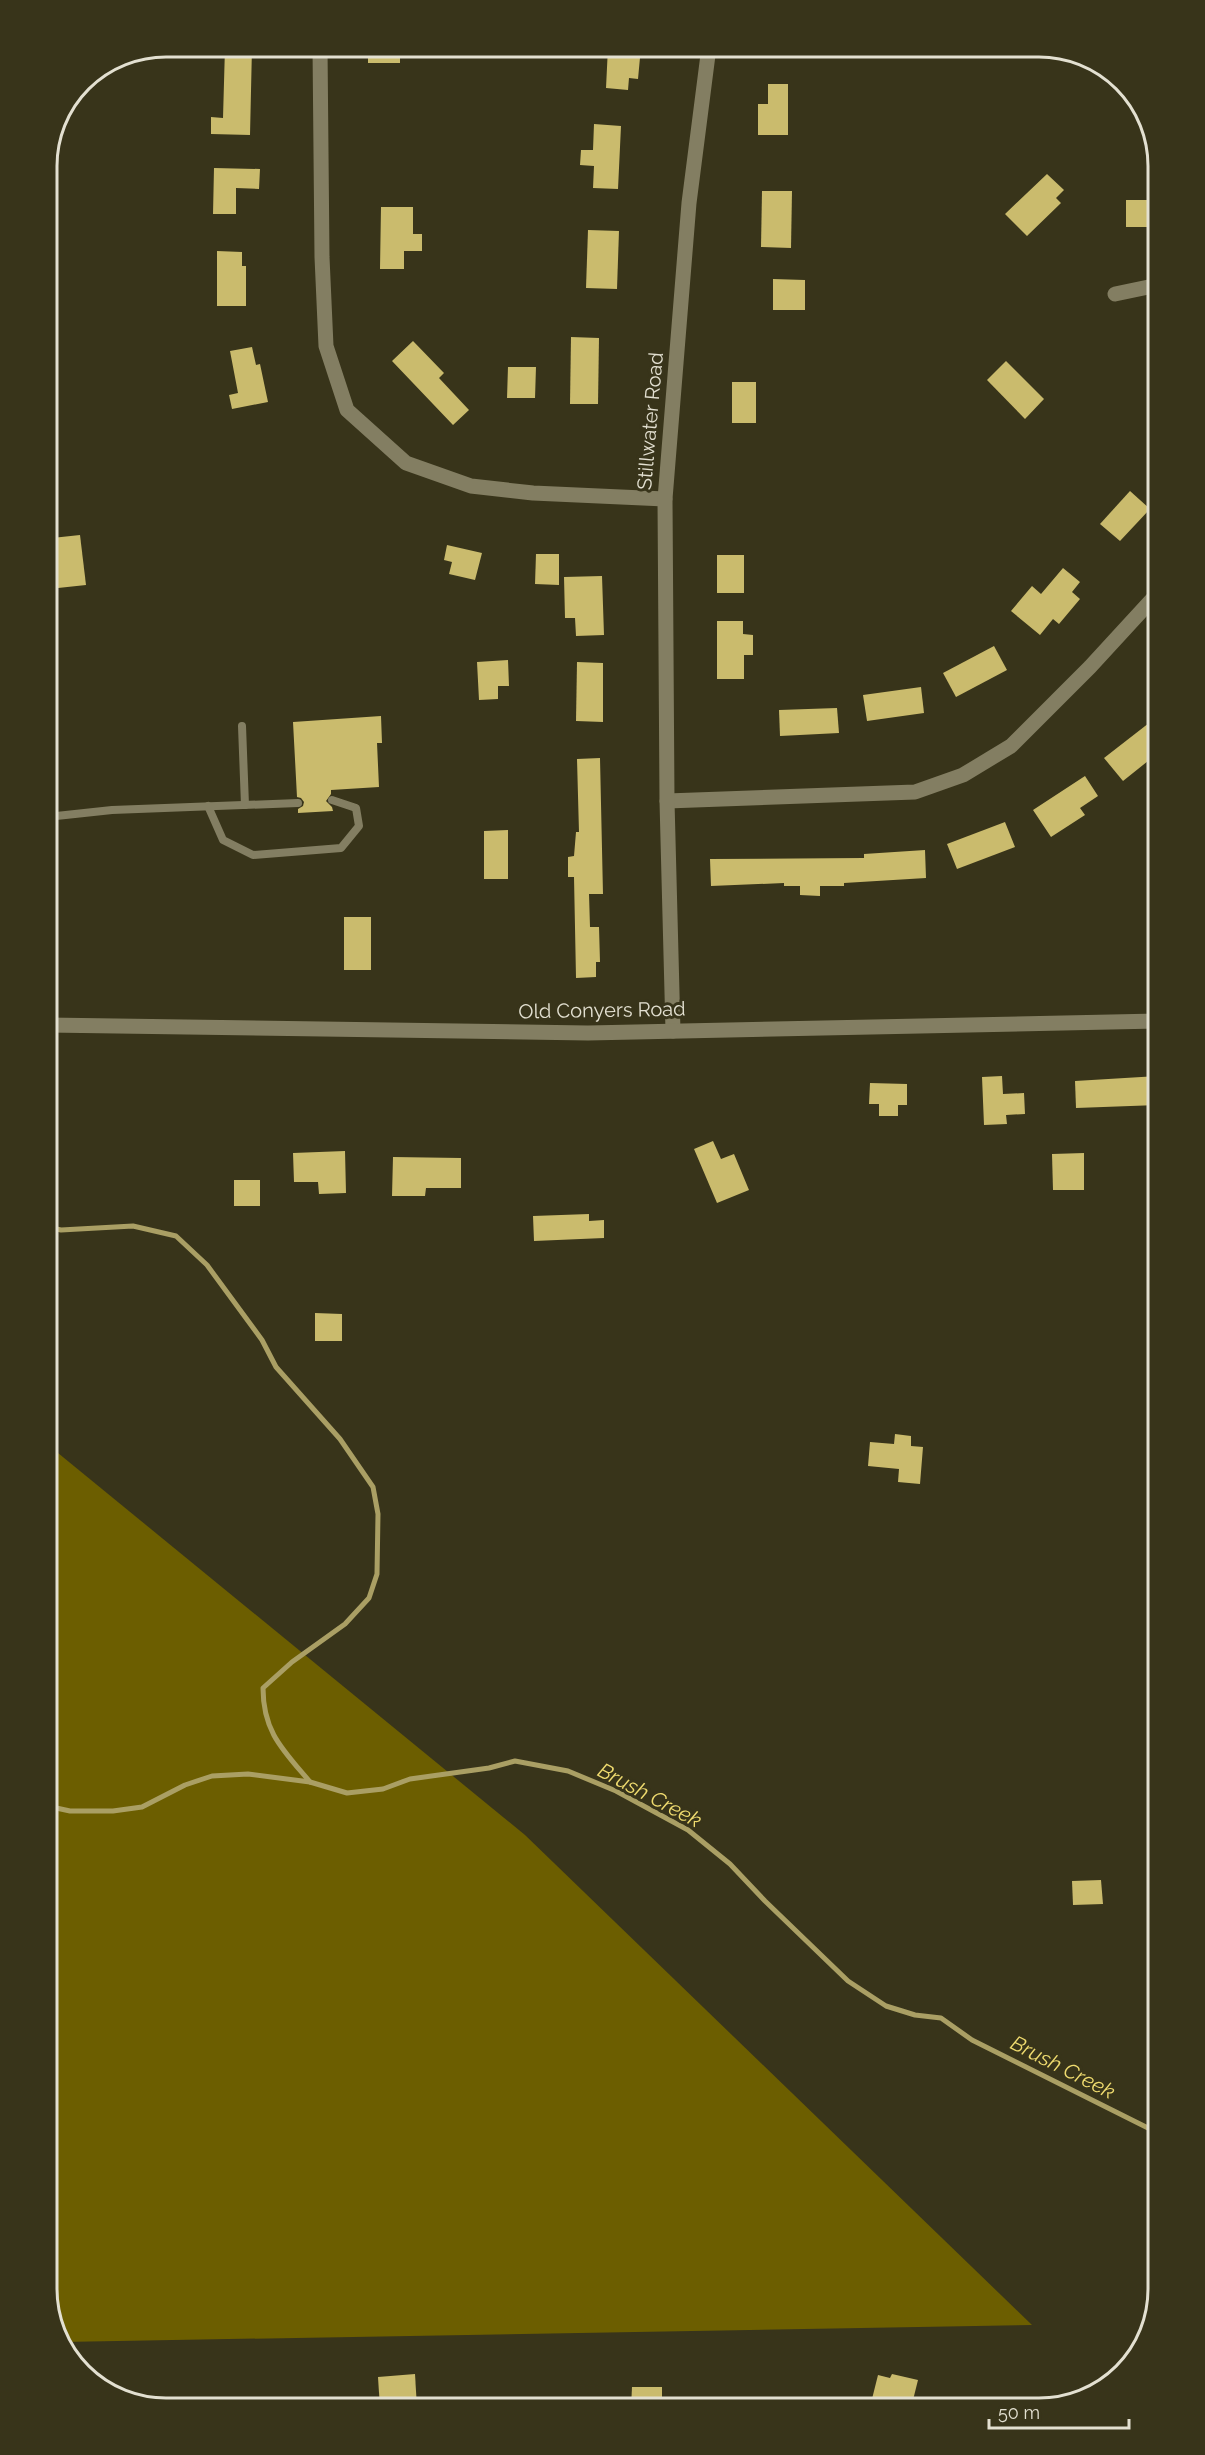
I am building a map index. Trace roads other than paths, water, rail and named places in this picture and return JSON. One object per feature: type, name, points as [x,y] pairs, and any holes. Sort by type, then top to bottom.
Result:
[{"type":"street","points":[[320,57],[322,257],[326,346],[347,410],[406,463],[471,486],[533,493],[665,499]]},
{"type":"street","name":"Stillwater Road","points":[[673,1031],[667,801],[665,499],[689,203],[707,57]]},
{"type":"street","points":[[1115,294],[1148,287]]},
{"type":"street","points":[[667,801],[915,792],[963,775],[1011,746],[1090,667],[1148,604]]},
{"type":"street","name":"Old Conyers Road","points":[[57,1025],[588,1033],[1148,1021]]},
{"type":"lane","points":[[242,726],[245,805]]},
{"type":"lane","points":[[208,806],[223,840],[253,855],[340,848],[359,826],[356,808],[332,800]]},
{"type":"lane","points":[[57,816],[112,810],[297,803]]},
{"type":"waterway","points":[[57,1229],[133,1226],[176,1236],[207,1265],[262,1340],[276,1367],[340,1439],[373,1487],[378,1514],[377,1574],[369,1598],[345,1624],[292,1662],[263,1688],[264,1703],[271,1729],[283,1750],[310,1782]]},
{"type":"waterway","name":"Brush Creek","points":[[57,1808],[70,1811],[113,1811],[142,1807],[185,1785],[212,1776],[248,1774],[310,1782],[347,1793],[383,1789],[410,1779],[489,1768],[515,1761],[568,1771],[616,1791],[688,1830],[730,1864],[848,1981],[886,2006],[915,2015],[941,2018],[972,2040],[1148,2128]]}]
